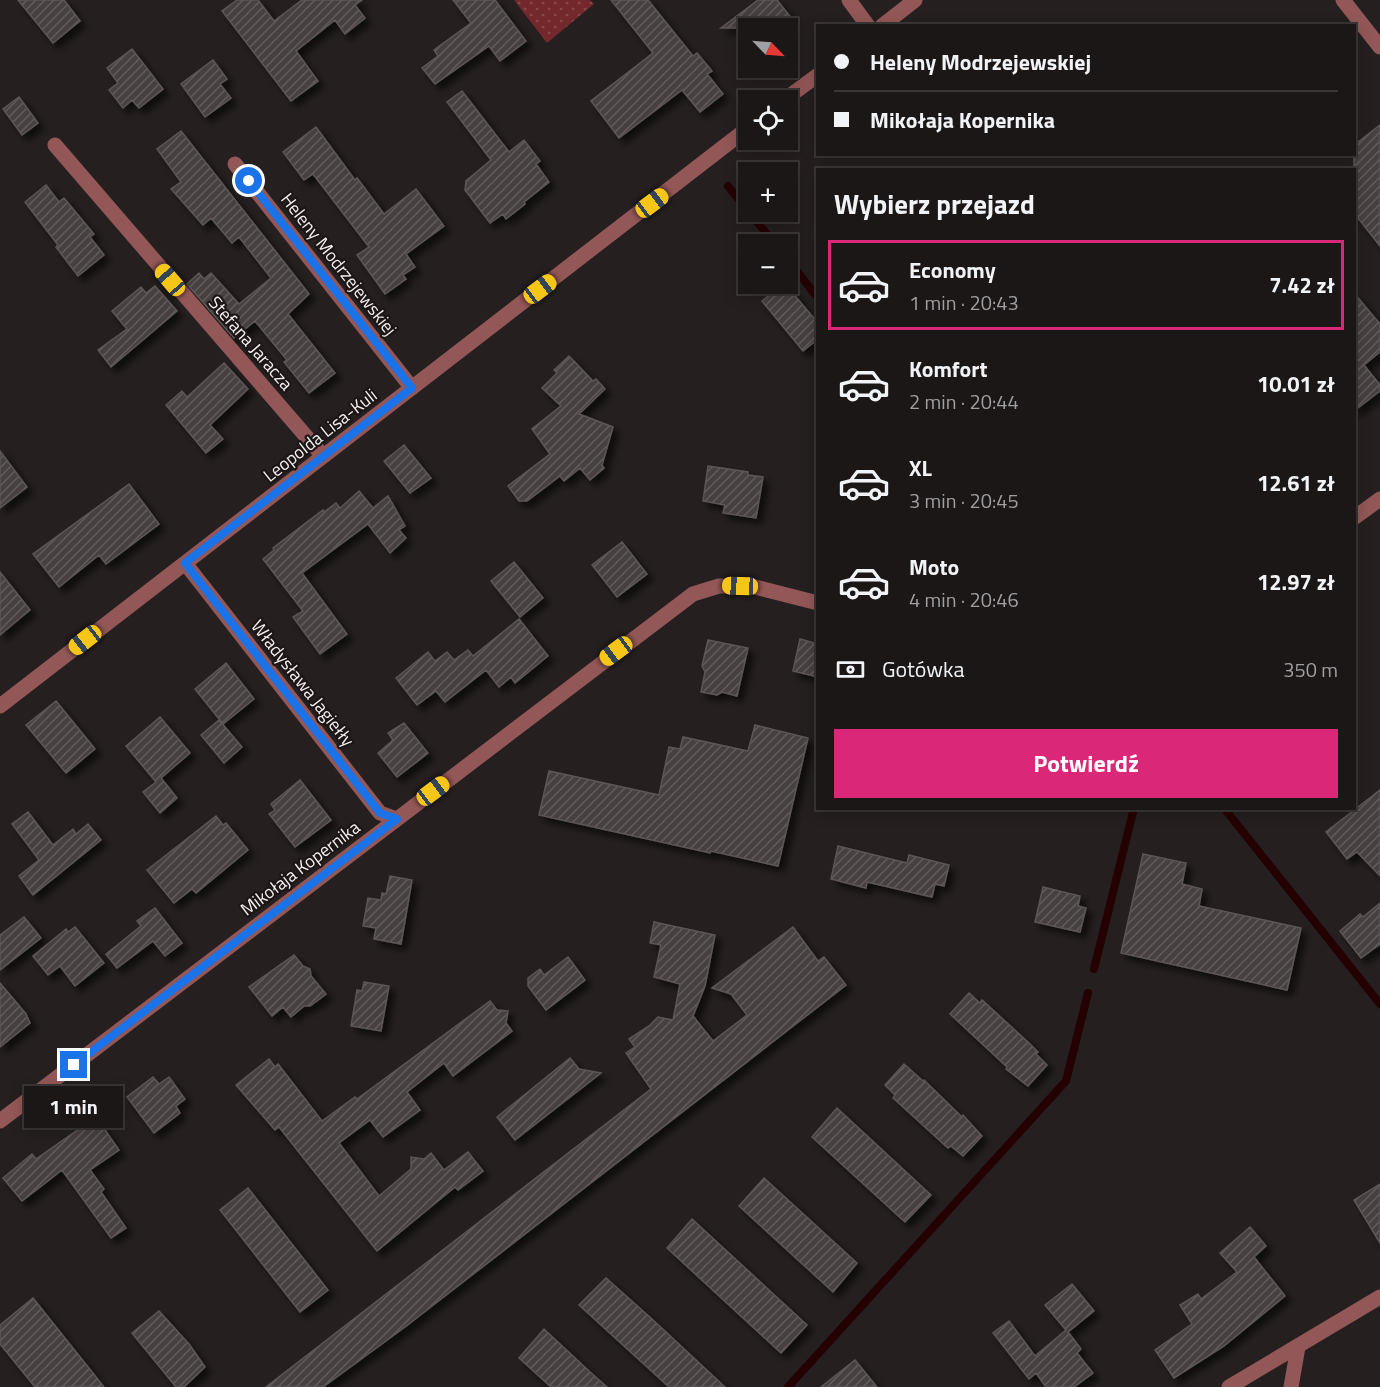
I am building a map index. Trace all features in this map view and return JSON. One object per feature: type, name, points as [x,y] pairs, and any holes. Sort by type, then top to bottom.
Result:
[{"type":"street","points":[[849,0],[867,24]]},
{"type":"street","points":[[885,24],[915,0]]},
{"type":"street","points":[[1343,0],[1380,47]]},
{"type":"street","points":[[798,90],[816,76]]},
{"type":"street","name":"Leopolda Lisa-Kuli","points":[[0,706],[738,136]]},
{"type":"street","name":"Stefana Jaracza","points":[[56,145],[323,456]]},
{"type":"street","name":"Heleny Modrzejewskiej","points":[[235,164],[412,388]]},
{"type":"street","points":[[1356,517],[1380,499]]},
{"type":"street","name":"Władysława Jagiełły","points":[[185,563],[380,813],[397,819]]},
{"type":"street","name":"Mikołaja Kopernika","points":[[0,1121],[693,594],[718,586],[751,586],[816,602]]},
{"type":"street","points":[[1229,1387],[1380,1297]]},
{"type":"street","points":[[1291,1387],[1298,1347]]},
{"type":"shaded area","points":[[514,0],[590,0],[594,4],[547,43]]},
{"type":"building","points":[[18,0],[64,0],[80,21],[53,43]]},
{"type":"building","points":[[237,0],[258,0],[274,21],[302,0],[362,0],[355,5],[365,18],[345,34],[335,20],[296,51],[318,81],[291,101],[222,11]]},
{"type":"building","points":[[453,0],[495,0],[526,41],[500,61],[489,46],[435,84],[422,68],[438,56],[434,50],[471,23]]},
{"type":"building","points":[[611,0],[648,0],[693,56],[697,53],[712,71],[707,74],[723,94],[700,112],[682,90],[619,138],[591,101],[653,53]]},
{"type":"building","points":[[758,0],[777,0],[791,18],[738,18],[738,28],[721,28]]},
{"type":"building","points":[[132,49],[163,89],[139,108],[132,100],[123,108],[109,90],[118,83],[107,68]]},
{"type":"building","points":[[213,60],[227,79],[220,84],[231,98],[205,117],[181,84]]},
{"type":"building","points":[[462,91],[509,152],[524,140],[540,161],[536,164],[549,182],[506,219],[503,214],[490,223],[465,190],[466,181],[491,160],[447,102]]},
{"type":"building","points":[[19,97],[38,123],[22,135],[3,109]]},
{"type":"building","points":[[1380,125],[1380,246],[1356,216],[1354,156],[1356,156],[1356,143]]},
{"type":"building","points":[[316,127],[355,180],[357,178],[384,214],[416,189],[444,226],[406,254],[415,267],[403,275],[406,279],[385,294],[357,255],[369,247],[313,174],[304,180],[283,152]]},
{"type":"building","points":[[181,131],[309,294],[288,314],[335,373],[309,393],[284,362],[287,360],[255,321],[234,338],[187,284],[199,273],[204,279],[211,273],[239,304],[271,278],[239,237],[232,243],[211,218],[203,225],[171,189],[181,182],[157,149]]},
{"type":"building","points":[[46,185],[59,202],[64,198],[94,234],[90,237],[104,255],[78,276],[25,202]]},
{"type":"building","points":[[155,286],[177,311],[111,367],[98,350],[127,329],[112,311],[141,287],[146,293]]},
{"type":"building","points":[[771,294],[793,294],[816,321],[816,341],[803,351],[762,301]]},
{"type":"building","points":[[1356,295],[1380,324],[1380,352],[1364,365],[1380,385],[1380,391],[1356,409]]},
{"type":"building","points":[[569,356],[593,381],[596,379],[605,389],[579,414],[613,427],[602,465],[604,468],[590,480],[580,468],[564,481],[560,476],[527,501],[519,501],[508,486],[550,454],[532,429],[561,406],[542,388],[557,373],[554,370]]},
{"type":"building","points":[[224,363],[248,389],[210,425],[223,439],[206,453],[166,405],[182,391],[187,397]]},
{"type":"building","points":[[404,445],[431,478],[410,493],[384,461]]},
{"type":"building","points":[[0,451],[27,487],[0,508]]},
{"type":"building","points":[[708,466],[748,472],[748,475],[763,477],[756,518],[723,513],[725,505],[703,501]]},
{"type":"building","points":[[129,484],[159,524],[106,564],[99,555],[59,587],[33,554]]},
{"type":"building","points":[[359,491],[373,508],[388,496],[405,526],[399,530],[406,538],[390,553],[368,524],[302,573],[347,634],[320,654],[293,617],[303,611],[263,559],[274,550],[273,548],[323,510],[324,512],[336,503],[340,508]]},
{"type":"building","points":[[622,542],[647,574],[617,597],[592,565]]},
{"type":"building","points":[[514,562],[543,598],[520,617],[491,581]]},
{"type":"building","points":[[0,572],[30,610],[0,635]]},
{"type":"building","points":[[519,619],[548,656],[515,683],[511,677],[499,687],[486,670],[445,702],[436,691],[417,705],[396,678],[428,652],[435,661],[447,652],[454,660],[468,650],[473,656]]},
{"type":"building","points":[[800,639],[816,643],[816,677],[793,671]]},
{"type":"building","points":[[708,640],[748,648],[737,696],[722,692],[717,695],[701,692],[705,672],[702,666]]},
{"type":"building","points":[[226,663],[254,699],[223,724],[195,689]]},
{"type":"building","points":[[56,701],[95,749],[66,773],[26,725]]},
{"type":"building","points":[[160,717],[190,753],[161,778],[177,798],[160,813],[143,792],[156,782],[126,746]]},
{"type":"building","points":[[219,720],[242,747],[224,763],[201,735]]},
{"type":"building","points":[[404,723],[428,753],[397,777],[378,753],[393,740],[388,733]]},
{"type":"building","points":[[755,725],[808,738],[778,866],[539,815],[549,771],[659,795],[669,747],[680,749],[683,737],[748,751]]},
{"type":"building","points":[[300,780],[331,820],[295,847],[269,814],[275,810],[271,804]]},
{"type":"building","points":[[1380,790],[1380,876],[1357,852],[1347,859],[1326,832]]},
{"type":"building","points":[[28,812],[53,845],[73,829],[76,834],[88,824],[101,840],[33,895],[19,876],[39,860],[12,824]]},
{"type":"building","points":[[216,816],[223,825],[226,823],[248,850],[196,893],[192,889],[174,903],[147,870]]},
{"type":"building","points":[[838,846],[907,863],[909,855],[949,865],[944,886],[935,884],[932,897],[867,882],[866,888],[831,879]]},
{"type":"building","points":[[1143,854],[1186,863],[1182,884],[1202,889],[1199,906],[1301,928],[1287,990],[1121,953]]},
{"type":"building","points":[[390,876],[412,880],[401,944],[374,939],[376,928],[363,926],[368,898],[381,900],[382,893],[386,894]]},
{"type":"building","points":[[1043,887],[1080,896],[1078,906],[1086,908],[1080,932],[1035,922]]},
{"type":"building","points":[[1380,903],[1380,944],[1361,958],[1340,931],[1360,914],[1363,917]]},
{"type":"building","points":[[155,908],[182,943],[165,956],[153,941],[117,968],[106,954],[141,926],[137,921]]},
{"type":"building","points":[[24,917],[41,938],[0,970],[0,935]]},
{"type":"building","points":[[654,922],[715,935],[705,986],[693,1016],[713,1041],[747,1015],[731,994],[712,988],[793,927],[818,961],[824,957],[846,985],[405,1327],[323,1387],[266,1387],[651,1089],[626,1053],[635,1047],[629,1039],[658,1017],[673,1020],[680,984],[654,977],[661,945],[650,943]]},
{"type":"building","points":[[75,927],[104,963],[75,986],[60,966],[48,975],[33,956],[66,929],[68,932]]},
{"type":"building","points":[[294,955],[303,966],[310,969],[311,976],[326,994],[310,1006],[304,1006],[291,1017],[283,1007],[272,1016],[249,987]]},
{"type":"building","points":[[568,957],[585,980],[546,1010],[528,986],[528,978],[540,969],[544,975]]},
{"type":"building","points":[[364,982],[389,986],[381,1031],[351,1026],[357,990],[362,991]]},
{"type":"building","points":[[0,983],[26,1014],[30,1023],[0,1047]]},
{"type":"building","points":[[969,993],[980,1003],[982,1000],[1028,1042],[1047,1065],[1028,1086],[1006,1069],[1007,1067],[950,1014]]},
{"type":"building","points":[[490,1001],[497,1010],[508,1011],[506,1023],[512,1031],[453,1076],[444,1063],[407,1092],[420,1110],[383,1137],[370,1120],[339,1143],[379,1196],[411,1169],[411,1157],[424,1159],[431,1153],[444,1170],[468,1152],[483,1171],[458,1190],[455,1187],[377,1251],[279,1127],[275,1130],[236,1085],[269,1059],[275,1067],[278,1064],[322,1121],[355,1097],[357,1099]]},
{"type":"building","points":[[570,1058],[579,1069],[601,1073],[515,1140],[497,1117]]},
{"type":"building","points":[[904,1064],[962,1117],[963,1115],[982,1136],[963,1156],[951,1146],[948,1148],[893,1098],[895,1095],[885,1085]]},
{"type":"building","points":[[153,1077],[159,1084],[169,1077],[185,1099],[176,1106],[180,1113],[154,1133],[127,1097]]},
{"type":"building","points":[[837,1108],[931,1195],[905,1222],[812,1137]]},
{"type":"building","points":[[96,1117],[119,1150],[90,1170],[104,1189],[101,1192],[126,1228],[111,1238],[62,1170],[22,1201],[3,1178],[32,1154],[36,1159]]},
{"type":"building","points":[[764,1178],[857,1263],[833,1292],[739,1206]]},
{"type":"building","points":[[1380,1184],[1380,1243],[1354,1200]]},
{"type":"building","points":[[248,1188],[328,1290],[300,1312],[220,1210]]},
{"type":"building","points":[[692,1219],[807,1325],[781,1353],[667,1248]]},
{"type":"building","points":[[1250,1227],[1266,1246],[1254,1257],[1285,1296],[1224,1346],[1174,1378],[1155,1350],[1192,1324],[1180,1305],[1198,1294],[1201,1299],[1237,1272],[1220,1253]]},
{"type":"building","points":[[606,1278],[725,1387],[669,1387],[579,1305]]},
{"type":"building","points":[[1072,1284],[1094,1311],[1068,1332],[1081,1349],[1077,1353],[1093,1373],[1074,1387],[1046,1387],[1036,1373],[1029,1379],[993,1333],[1009,1321],[1035,1356],[1066,1330],[1045,1305]]},
{"type":"building","points":[[33,1298],[104,1387],[35,1387],[0,1344],[0,1325]]},
{"type":"building","points":[[159,1311],[189,1344],[205,1367],[184,1387],[176,1387],[132,1333]]},
{"type":"building","points":[[544,1329],[607,1387],[551,1387],[519,1358]]},
{"type":"building","points":[[855,1360],[877,1387],[821,1387]]},
{"type":"waterway","points":[[728,186],[738,198]]},
{"type":"waterway","points":[[757,222],[767,234]]},
{"type":"waterway","points":[[798,273],[816,295]]},
{"type":"waterway","points":[[1094,969],[1134,810]]},
{"type":"waterway","points":[[1226,810],[1380,1004]]},
{"type":"waterway","points":[[788,1387],[1066,1081],[1088,993]]},
{"type":"route","points":[[74,1065],[397,819],[380,813],[185,563],[412,388],[249,181]]}]
